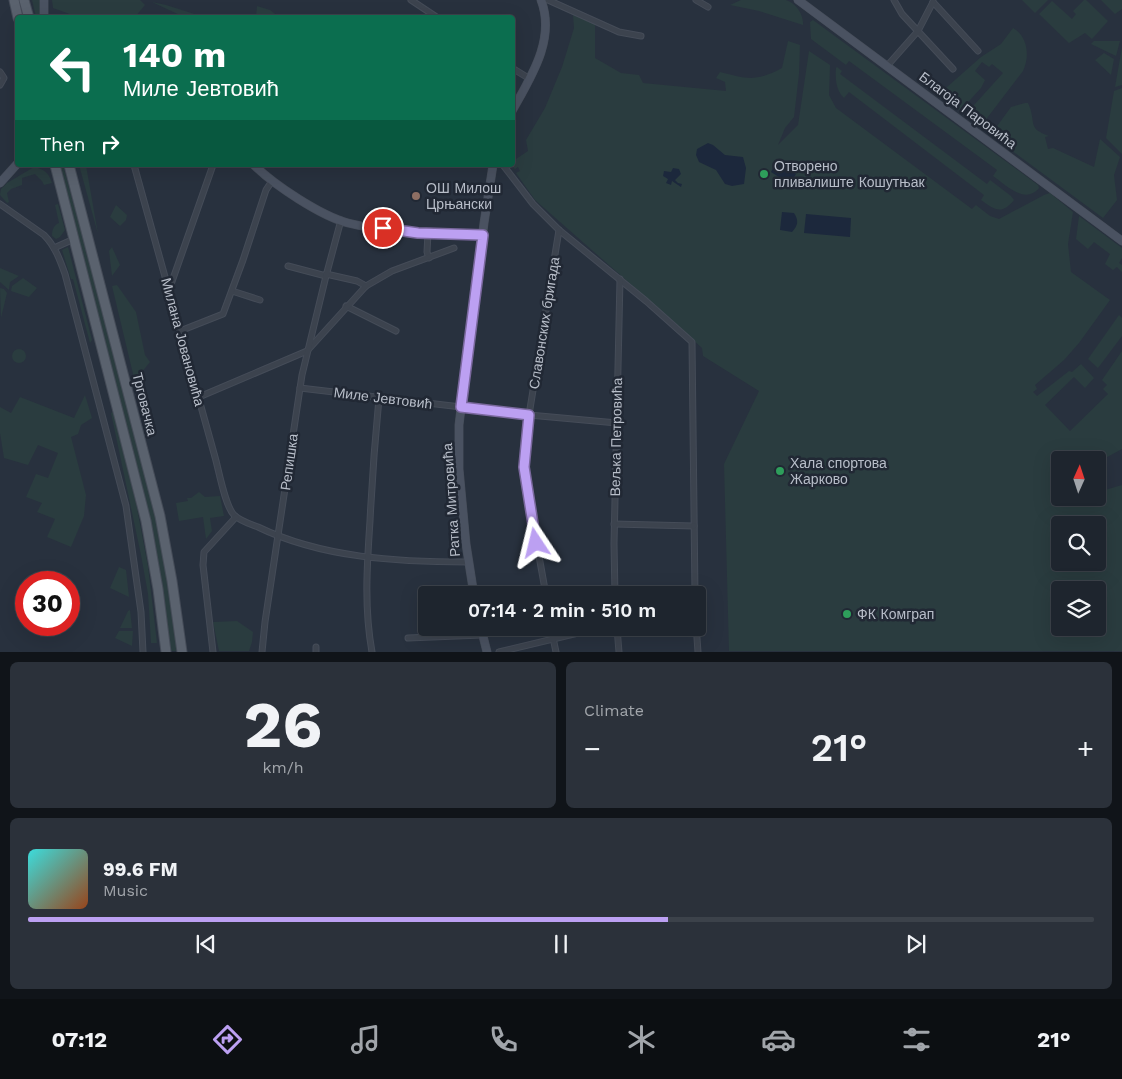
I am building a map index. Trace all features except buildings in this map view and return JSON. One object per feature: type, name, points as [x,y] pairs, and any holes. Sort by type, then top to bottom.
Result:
[{"type":"main road","points":[[14,0],[17,15]]},
{"type":"main road","points":[[24,0],[28,15]]},
{"type":"main road","name":"Трговачка","points":[[71,168],[160,516],[174,588],[182,652]]},
{"type":"main road","name":"Трговачка","points":[[56,169],[146,521],[161,604],[166,652]]},
{"type":"street","points":[[412,0],[434,15]]},
{"type":"street","points":[[515,106],[539,59],[546,33],[545,12],[541,0]]},
{"type":"street","points":[[548,0],[619,32],[641,36]]},
{"type":"street","points":[[696,0],[708,7]]},
{"type":"street","name":"Благоја Паровића","points":[[798,0],[1122,241]]},
{"type":"street","name":"Благоја Паровића","points":[[894,0],[902,14],[953,69]]},
{"type":"street","points":[[44,1],[44,15]]},
{"type":"street","points":[[44,1],[49,15]]},
{"type":"street","points":[[887,66],[918,31],[932,1],[978,51]]},
{"type":"street","points":[[515,70],[530,79]]},
{"type":"street","points":[[0,85],[3,80],[1,74]]},
{"type":"street","points":[[0,182],[15,167]]},
{"type":"street","points":[[11,172],[20,167]]},
{"type":"street","name":"Милана Јовановића","points":[[135,167],[228,505],[236,517]]},
{"type":"street","points":[[169,290],[212,167]]},
{"type":"street","points":[[256,167],[272,181],[341,220],[367,226],[428,234],[483,235]]},
{"type":"street","name":"Ратка Митровића","points":[[472,586],[468,562],[459,461],[461,407],[493,167]]},
{"type":"street","points":[[505,167],[533,204],[559,230],[620,279],[692,342],[695,586]]},
{"type":"street","points":[[180,331],[223,314],[266,190],[272,181]]},
{"type":"street","points":[[0,204],[44,235],[54,248],[67,282],[126,506],[141,608],[143,652]]},
{"type":"street","name":"Репишка","points":[[262,652],[300,388],[307,351],[341,220]]},
{"type":"street","name":"Славонских бригада","points":[[544,586],[525,478],[525,450],[559,230]]},
{"type":"street","points":[[428,234],[427,252],[429,258]]},
{"type":"street","points":[[54,248],[74,239]]},
{"type":"street","points":[[199,397],[307,351],[366,286],[392,271],[454,248]]},
{"type":"street","points":[[288,266],[357,281],[366,286]]},
{"type":"street","points":[[164,270],[171,272],[177,269]]},
{"type":"street","name":"Вељка Петровића","points":[[615,586],[614,524],[620,279]]},
{"type":"street","points":[[232,291],[260,300]]},
{"type":"street","points":[[346,306],[396,331]]},
{"type":"street","name":"Миле Јевтовић","points":[[300,388],[529,415],[617,423]]},
{"type":"street","points":[[372,652],[367,615],[367,557],[373,457],[379,398]]},
{"type":"street","points":[[213,652],[203,555],[236,517],[278,536],[367,557],[468,562]]},
{"type":"street","points":[[614,524],[694,526]]},
{"type":"street","points":[[408,638],[429,636]]},
{"type":"street","points":[[483,636],[487,652]]},
{"type":"street","points":[[499,652],[562,636]]},
{"type":"street","points":[[618,636],[619,652]]},
{"type":"street","points":[[697,636],[698,652]]},
{"type":"street","points":[[553,638],[556,652]]},
{"type":"shaded area","points":[[32,0],[40,0],[40,15],[36,15]]},
{"type":"shaded area","points":[[52,0],[140,0],[145,5],[137,15],[72,15],[53,8]]},
{"type":"shaded area","points":[[741,0],[786,0],[799,10],[803,25],[759,11],[730,5]]},
{"type":"shaded area","points":[[1022,0],[1048,0],[1035,13]]},
{"type":"shaded area","points":[[1084,0],[1108,21],[1092,39],[1085,33],[1069,43],[1039,14],[1052,1],[1072,19],[1076,14],[1073,11]]},
{"type":"shaded area","points":[[1101,0],[1122,0],[1122,9],[1115,14]]},
{"type":"shaded area","points":[[152,2],[198,15],[180,15]]},
{"type":"shaded area","points":[[257,6],[270,10],[276,15],[256,15]]},
{"type":"shaded area","points":[[573,15],[595,24],[595,58],[621,73],[639,75],[643,83],[726,91],[725,82],[716,78],[720,72],[745,78],[765,76],[782,68],[788,41],[800,45],[799,74],[794,117],[785,128],[778,145],[798,125],[809,51],[830,65],[829,95],[836,108],[972,209],[976,205],[990,216],[999,219],[1050,193],[1073,212],[1068,244],[1071,272],[1110,300],[1079,343],[1064,360],[1035,385],[1037,389],[1033,392],[1037,396],[1081,364],[1094,378],[1085,388],[1074,377],[1045,405],[1070,431],[1108,394],[1103,389],[1107,385],[1102,380],[1122,351],[1122,449],[1106,458],[1106,451],[1051,451],[1051,506],[1106,506],[1106,490],[1122,485],[1122,651],[729,651],[724,464],[759,391],[703,356],[702,348],[535,200],[516,173],[520,171],[518,167],[515,169],[513,167],[515,167],[515,160],[528,151],[526,140],[545,108],[562,67],[574,28]]},
{"type":"shaded area","points":[[813,20],[1038,185],[1039,188],[1034,193],[1022,194],[993,176],[997,170],[849,61],[846,65],[811,39],[810,22]]},
{"type":"shaded area","points":[[1013,28],[1025,41],[1027,53],[1025,65],[1023,71],[981,126],[965,115],[1003,73],[992,64],[989,67],[982,62],[975,71],[985,80],[981,88],[960,111],[938,95],[981,57],[1001,44]]},
{"type":"shaded area","points":[[1094,41],[1120,41],[1116,56],[1091,44]]},
{"type":"shaded area","points":[[1122,47],[1122,85],[1115,87]]},
{"type":"shaded area","points":[[1104,53],[1114,59],[1111,75],[1095,60]]},
{"type":"shaded area","points":[[837,67],[842,71],[840,74],[987,184],[990,180],[1014,200],[1001,209],[990,206],[981,200],[984,195],[849,92],[844,98],[839,92],[837,84]]},
{"type":"shaded area","points":[[1122,88],[1122,154],[1106,138],[1114,91]]},
{"type":"shaded area","points":[[1028,103],[1033,124],[1037,130],[1049,136],[1045,137],[1048,149],[1053,148],[1094,167],[1100,139],[1120,157],[1114,175],[1117,200],[1103,218],[992,136],[992,133],[1011,107]]},
{"type":"shaded area","points":[[34,167],[46,172],[52,183],[44,185],[35,174],[22,178],[22,185],[11,189],[7,193],[9,202],[7,203],[0,195],[1,189],[7,183]]},
{"type":"shaded area","points":[[60,167],[64,167],[74,206],[79,217],[152,500],[162,542],[179,651],[171,651],[145,498]]},
{"type":"shaded area","points":[[80,167],[86,167],[98,234]]},
{"type":"shaded area","points":[[58,204],[65,230],[56,239],[52,234],[53,229],[59,223],[55,205]]},
{"type":"shaded area","points":[[116,205],[127,215],[126,220],[120,226],[110,217]]},
{"type":"shaded area","points":[[1079,216],[1122,248],[1122,258],[1119,263],[1122,265],[1122,272],[1117,267],[1113,270],[1105,264],[1110,254],[1094,242],[1088,249],[1076,239]]},
{"type":"shaded area","points":[[68,247],[92,340],[90,343],[73,279],[71,279],[62,250]]},
{"type":"shaded area","points":[[112,247],[120,265],[112,276],[109,251]]},
{"type":"shaded area","points":[[0,268],[19,276],[10,282],[9,290],[0,282]]},
{"type":"shaded area","points":[[23,278],[37,288],[29,297],[11,291],[12,286]]},
{"type":"shaded area","points":[[117,285],[136,312],[145,355],[150,362],[134,378],[112,286]]},
{"type":"shaded area","points":[[0,288],[4,289],[7,293],[1,318]]},
{"type":"shaded area","points":[[1119,315],[1122,318],[1122,336],[1098,368],[1088,359]]},
{"type":"shaded area","points":[[16,349],[22,349],[26,356],[22,363],[16,363],[12,359],[12,353]]},
{"type":"shaded area","points":[[85,395],[92,418],[81,425],[78,434],[71,437],[86,495],[84,516],[71,547],[47,537],[55,519],[37,512],[42,503],[26,497],[36,474],[48,478],[58,453],[38,445],[28,465],[4,458],[0,433],[0,407],[11,413],[20,397],[74,418]]},
{"type":"shaded area","points":[[113,412],[136,503],[148,566],[157,643],[151,643],[148,594],[111,413]]},
{"type":"shaded area","points":[[199,492],[205,497],[220,496],[224,516],[210,518],[212,531],[206,539],[203,517],[179,521],[176,503],[188,501],[187,498],[191,498]]},
{"type":"shaded area","points":[[119,567],[126,570],[129,597],[110,588]]},
{"type":"shaded area","points":[[130,610],[132,628],[120,628],[128,611]]},
{"type":"shaded area","points":[[237,621],[253,632],[249,651],[219,651],[213,622]]},
{"type":"shaded area","points":[[119,631],[133,631],[132,646],[115,638]]},
{"type":"water","points":[[708,143],[725,155],[743,157],[746,168],[744,184],[732,186],[725,184],[716,170],[699,162],[696,155],[697,149]]},
{"type":"water","points":[[776,163],[796,174],[790,184],[771,172]]},
{"type":"water","points":[[673,168],[679,169],[681,174],[675,180],[682,184],[681,187],[672,181],[671,185],[666,183],[668,179],[663,176],[664,171],[671,172]]},
{"type":"water","points":[[782,212],[794,213],[796,216],[796,227],[792,232],[780,230]]},
{"type":"water","points":[[806,214],[851,218],[850,237],[804,233]]},
{"type":"place","name":"Отворено пливалиште Кошутњак","points":[[764,174]]},
{"type":"place","name":"ОШ Милош Црњански","points":[[416,196]]},
{"type":"place","name":"Хала спортова Жарково","points":[[780,471]]},
{"type":"place","name":"ФК Комграп","points":[[847,614]]},
{"type":"route","points":[[383,228],[418,233],[483,235],[461,407],[529,415],[524,467],[536,543]]}]
